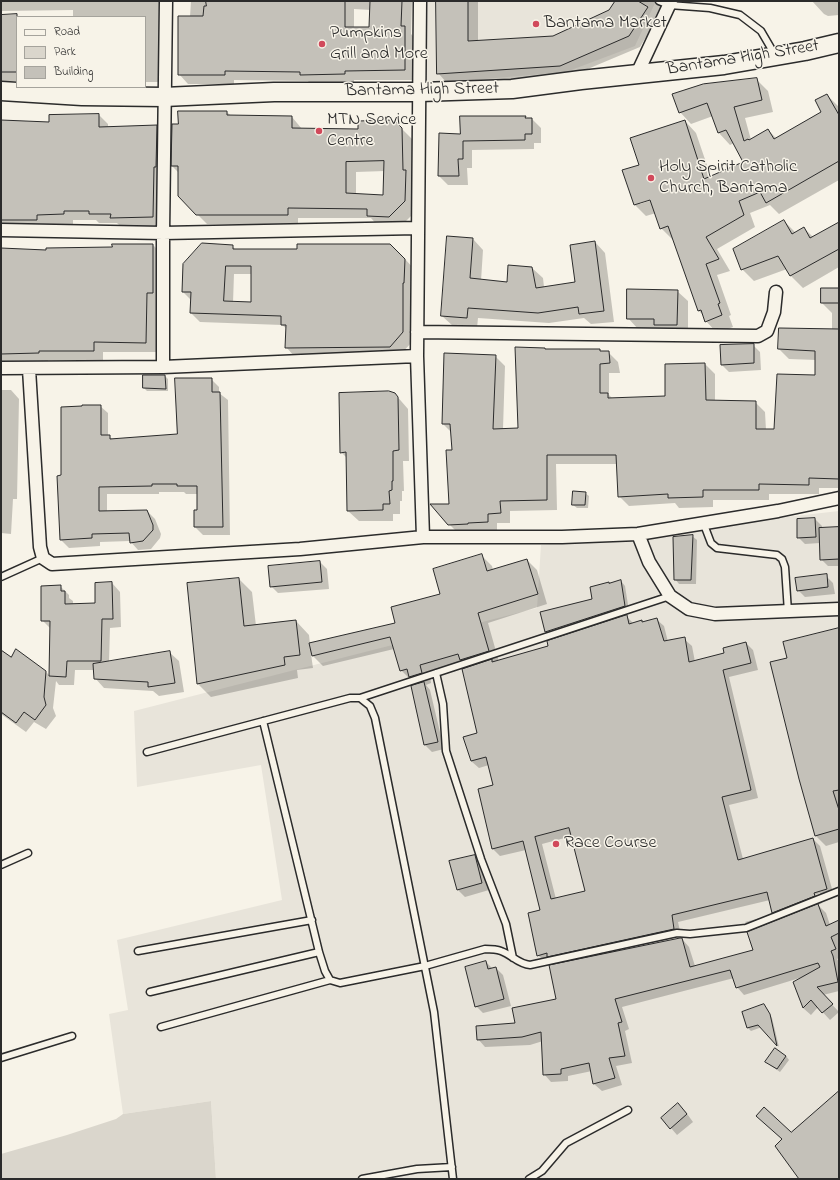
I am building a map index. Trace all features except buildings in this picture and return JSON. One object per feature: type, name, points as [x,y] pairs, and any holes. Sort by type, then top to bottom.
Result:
[{"type":"main road","name":"Bantama High Street","points":[[1,91],[82,96],[164,97],[274,92],[420,92],[512,89],[724,64],[805,52],[839,44]]},
{"type":"street","points":[[163,367],[164,97],[166,1]]},
{"type":"street","points":[[420,1],[416,356],[423,537]]},
{"type":"street","points":[[637,74],[666,2]]},
{"type":"street","points":[[1,230],[163,233],[417,228]]},
{"type":"street","points":[[417,332],[758,336],[767,331],[774,312],[776,292]]},
{"type":"street","points":[[1,368],[163,367],[416,356]]},
{"type":"street","points":[[29,368],[40,547],[43,558],[52,564],[300,549],[423,537],[562,537],[638,534],[703,522],[778,511],[839,498]]},
{"type":"street","points":[[638,534],[650,562],[670,596],[689,609],[715,614],[839,609]]},
{"type":"lane","points":[[666,2],[710,8],[740,15],[761,31],[776,56]]},
{"type":"lane","points":[[703,522],[711,543],[717,548],[776,555],[782,559],[785,567],[788,612]]},
{"type":"lane","points":[[1,577],[43,558]]},
{"type":"lane","points":[[147,752],[350,698],[360,698],[670,596]]},
{"type":"lane","points":[[436,673],[443,704],[446,751],[481,859],[506,924],[513,958]]},
{"type":"lane","points":[[360,698],[370,706],[375,718],[434,1012],[453,1179]]},
{"type":"lane","points":[[263,721],[312,920],[318,952],[330,980]]},
{"type":"lane","points":[[1,865],[28,853]]},
{"type":"lane","points":[[161,1027],[330,980],[340,983],[425,966],[485,949],[502,951],[523,965],[530,965],[677,933],[690,934],[746,928],[839,891]]},
{"type":"lane","points":[[138,951],[312,920]]},
{"type":"lane","points":[[150,992],[318,952]]},
{"type":"lane","points":[[1,1058],[72,1036]]},
{"type":"lane","points":[[529,1179],[542,1171],[566,1144],[628,1110]]},
{"type":"lane","points":[[362,1179],[417,1169],[452,1167]]},
{"type":"shaded area","name":"Bantama Market","points":[[427,1],[656,1],[635,46],[566,72],[427,84]]},
{"type":"shaded area","name":"Race Course","points":[[839,511],[839,1179],[216,1179],[211,1101],[123,1114],[109,1014],[128,1010],[117,940],[282,900],[261,765],[137,787],[134,711],[537,608],[541,545]]},
{"type":"green space","points":[[211,1101],[216,1179],[1,1179],[1,1154],[116,1119],[123,1114]]},
{"type":"place","name":"Bantama Market","points":[[536,24]]},
{"type":"place","name":"Pumpkins Grill and More","points":[[322,44]]},
{"type":"place","name":"MTN Service Centre","points":[[319,131]]},
{"type":"place","name":"Holy Spirit Catholic Church, Bantama","points":[[651,178]]},
{"type":"place","name":"Race Course","points":[[556,844]]}]
